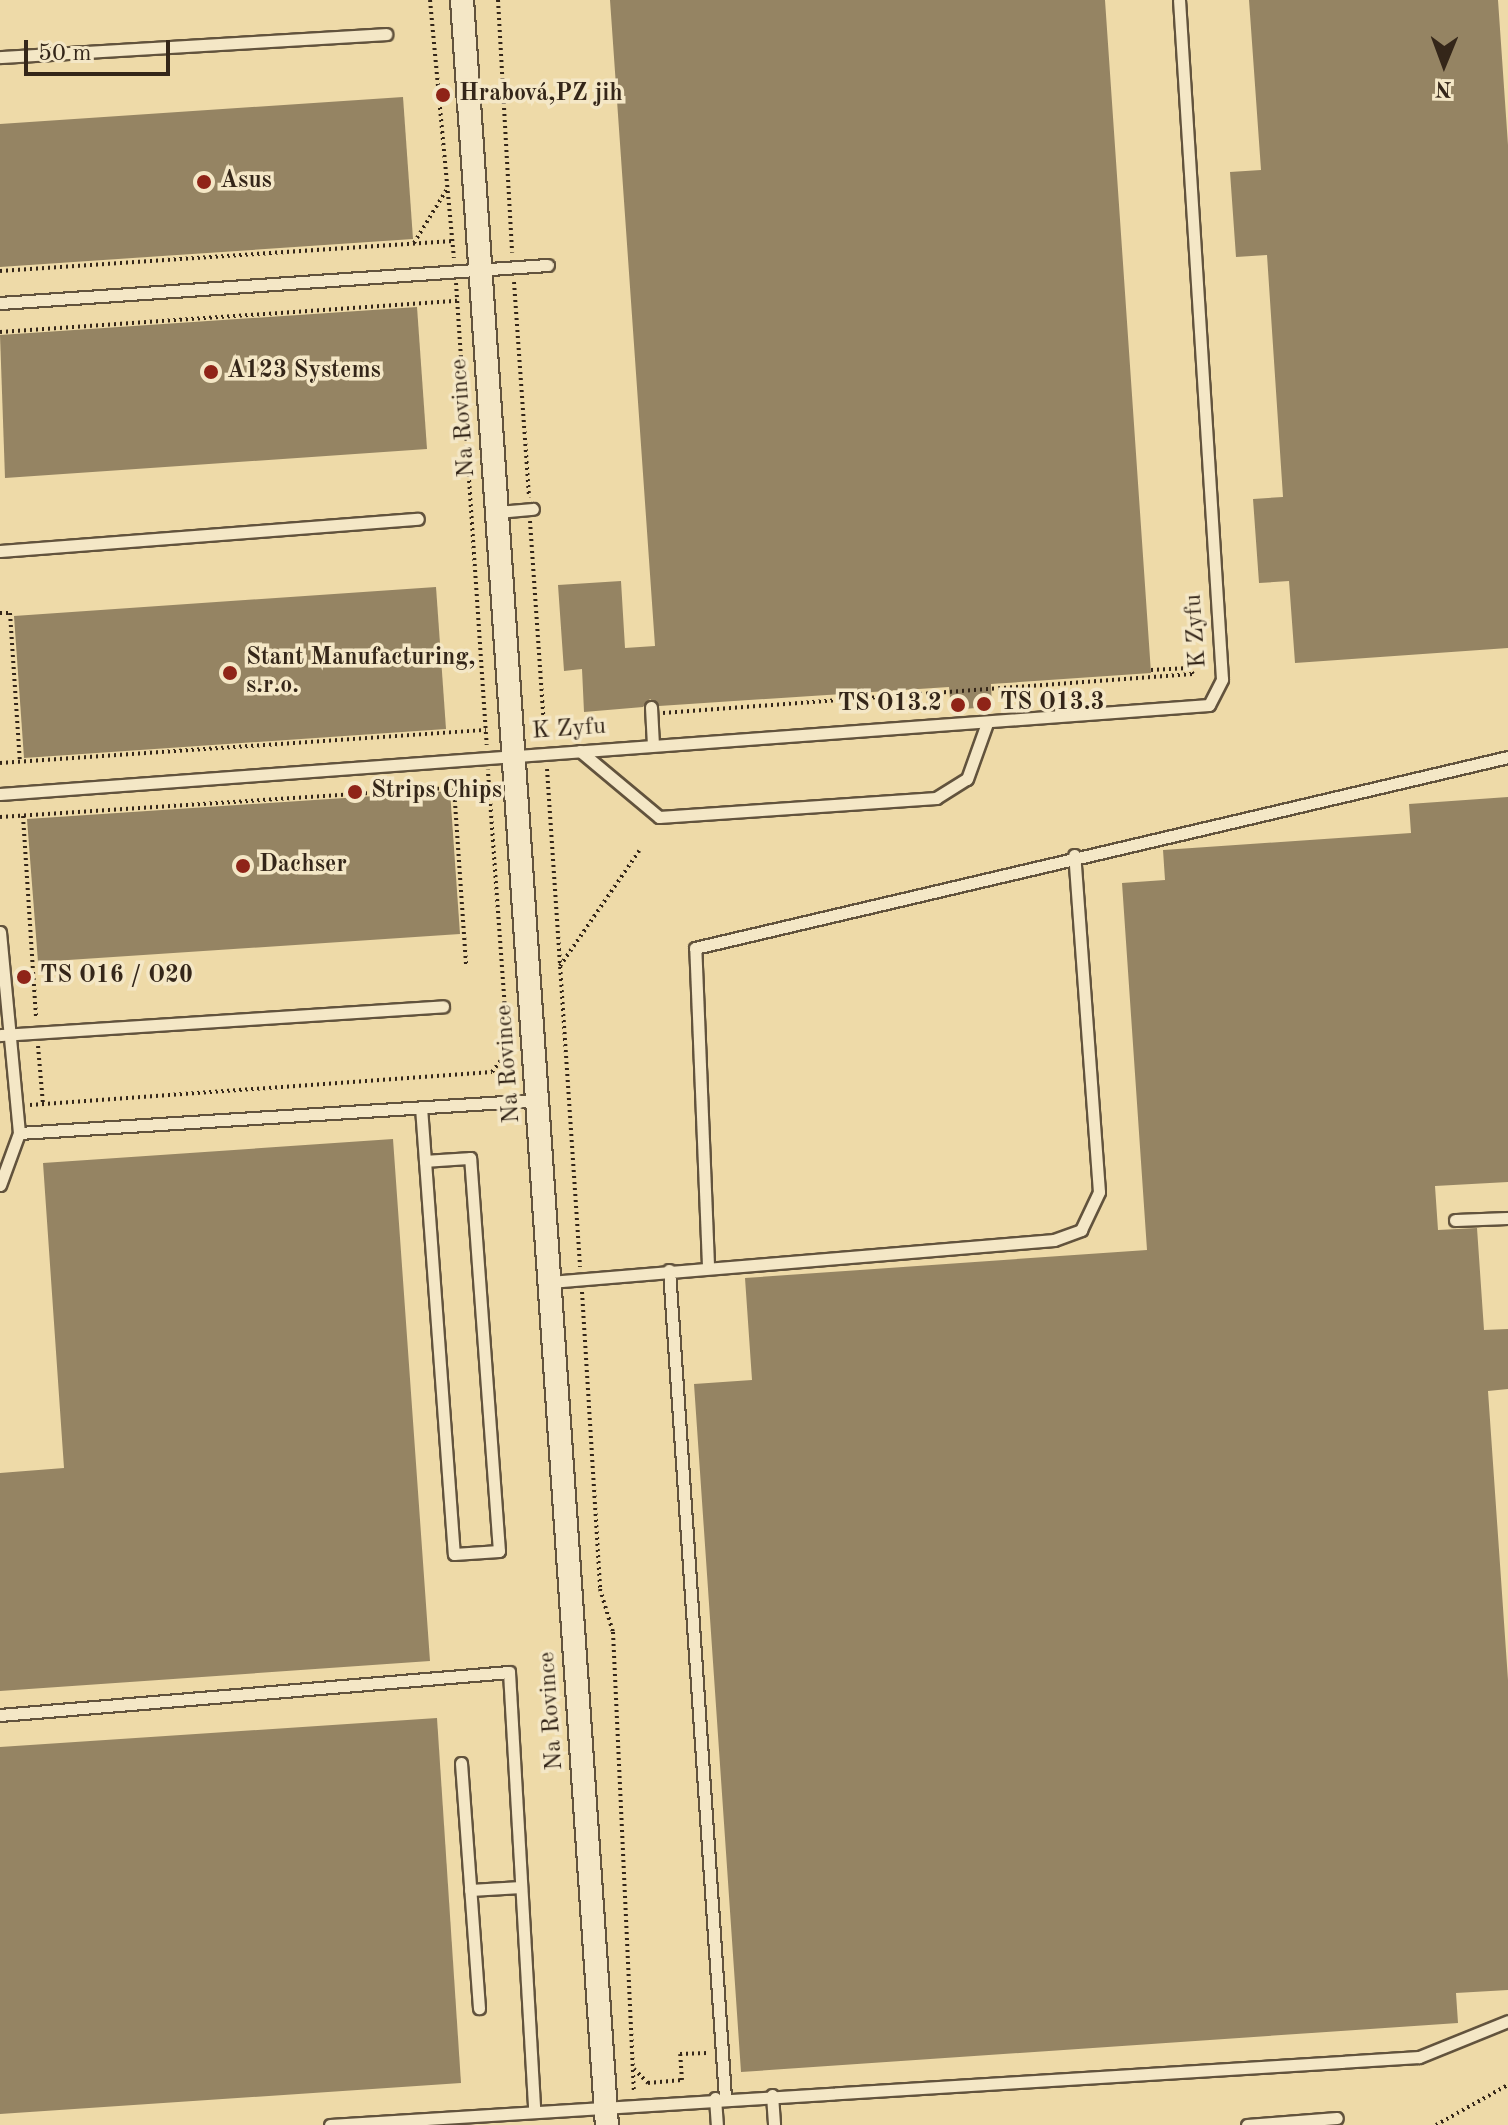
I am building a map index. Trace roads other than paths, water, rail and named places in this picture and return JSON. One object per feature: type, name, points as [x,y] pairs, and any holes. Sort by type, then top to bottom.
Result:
[{"type":"street","name":"Na Rovince","points":[[462,0],[516,756],[606,2115]]},
{"type":"lane","name":"K Zyfu","points":[[0,794],[1202,708],[1220,688],[1179,0]]},
{"type":"lane","points":[[0,57],[386,34]]},
{"type":"lane","points":[[0,303],[548,265]]},
{"type":"lane","points":[[497,512],[531,510]]},
{"type":"lane","points":[[0,551],[418,519]]},
{"type":"lane","points":[[651,711],[653,745]]},
{"type":"lane","points":[[580,751],[659,817],[936,798],[967,779],[987,723]]},
{"type":"lane","points":[[708,1265],[695,948],[1074,855],[1508,757]]},
{"type":"lane","points":[[550,1282],[708,1265],[1054,1240],[1091,1219],[1099,1192],[1074,855]]},
{"type":"lane","points":[[0,932],[4,1035],[11,1106],[19,1133],[0,1185]]},
{"type":"lane","points":[[4,1035],[443,1006]]},
{"type":"lane","points":[[19,1133],[537,1100]]},
{"type":"lane","points":[[421,1107],[454,1554],[499,1551],[470,1158],[425,1161]]},
{"type":"lane","points":[[1455,1220],[1508,1218]]},
{"type":"lane","points":[[669,1270],[722,2052],[717,2125]]},
{"type":"lane","points":[[0,1715],[509,1672],[534,2110]]},
{"type":"lane","points":[[461,1763],[479,2008]]},
{"type":"lane","points":[[470,1890],[521,1887]]},
{"type":"lane","points":[[330,2125],[534,2110],[606,2115],[634,2103],[1419,2057],[1508,2021]]},
{"type":"lane","points":[[772,2095],[774,2125]]},
{"type":"lane","points":[[1247,2125],[1337,2118]]},
{"type":"place","name":"Hrabová,PZ jih","points":[[443,95]]},
{"type":"place","name":"Asus","points":[[204,182]]},
{"type":"place","name":"A123 Systems","points":[[211,372]]},
{"type":"place","name":"Stant Manufacturing, s.r.o.","points":[[230,673]]},
{"type":"place","name":"TS O13.3","points":[[984,704]]},
{"type":"place","name":"TS O13.2","points":[[958,705]]},
{"type":"place","name":"Strips Chips","points":[[355,792]]},
{"type":"place","name":"Dachser","points":[[243,866]]},
{"type":"place","name":"TS O16 / O20","points":[[24,977]]}]
